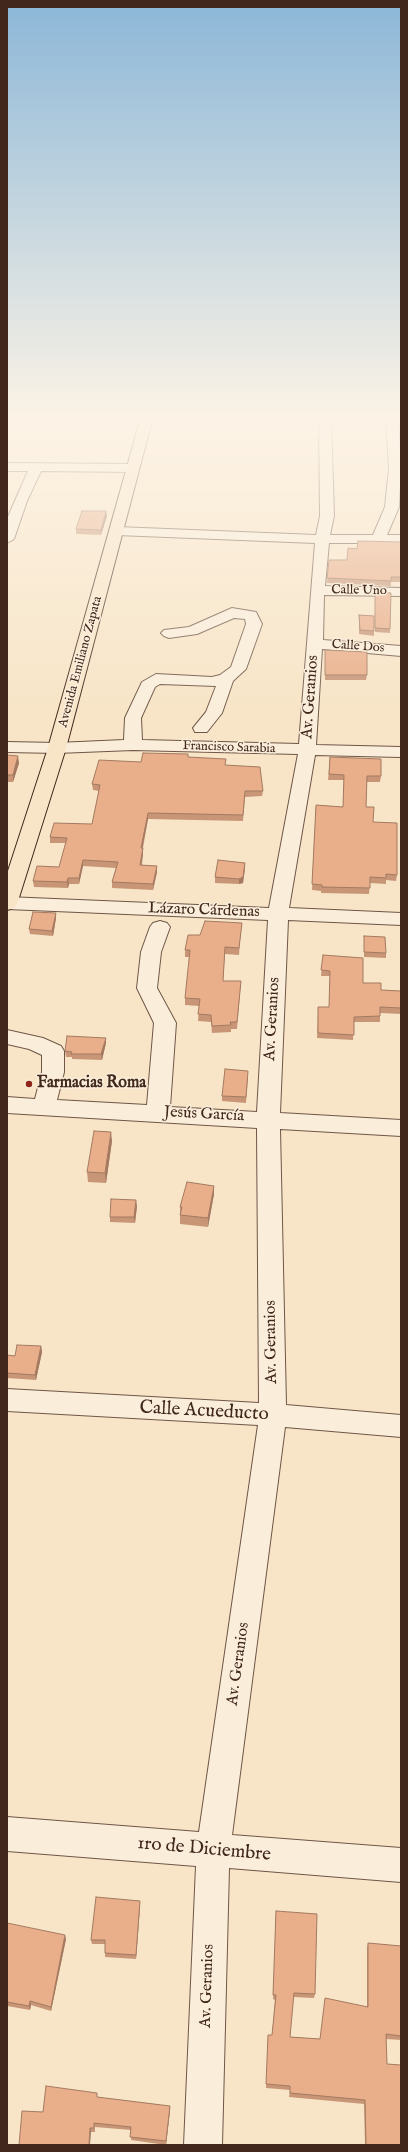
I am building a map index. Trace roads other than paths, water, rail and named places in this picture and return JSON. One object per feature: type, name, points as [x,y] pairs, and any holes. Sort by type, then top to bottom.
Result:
[{"type":"main road","name":"Avenida Emiliano Zapata","points":[[7,904],[57,748],[120,517]]},
{"type":"street","points":[[7,539],[11,517]]},
{"type":"street","name":"Av. Geranios","points":[[203,2145],[213,1851],[273,1416],[268,1119],[278,914],[307,751],[315,644],[317,590],[322,539],[328,517]]},
{"type":"street","points":[[378,539],[388,517]]},
{"type":"street","points":[[117,531],[322,539],[401,539]]},
{"type":"street","name":"Calle Uno","points":[[317,590],[401,592]]},
{"type":"street","points":[[133,745],[133,718],[148,685],[156,679],[212,682],[225,679],[238,669],[254,624],[251,615],[232,613],[192,631],[169,633]]},
{"type":"street","name":"Calle Dos","points":[[315,644],[401,651]]},
{"type":"street","points":[[202,728],[214,713],[224,690],[225,679]]},
{"type":"street","name":"Francisco Sarabia","points":[[7,747],[57,748],[133,745],[307,751],[401,752]]},
{"type":"street","name":"Lázaro Cárdenas","points":[[7,904],[401,919]]},
{"type":"street","points":[[158,1113],[165,1022],[147,988],[151,952],[160,927]]},
{"type":"street","points":[[7,1037],[35,1043],[53,1051],[53,1072],[44,1107]]},
{"type":"street","name":"Jesús García","points":[[7,1105],[268,1119],[401,1128]]},
{"type":"street","name":"Calle Acueducto","points":[[7,1400],[273,1416],[401,1426]]},
{"type":"street","name":"1ro de Diciembre","points":[[7,1834],[401,1865]]},
{"type":"place","name":"Farmacias Roma","points":[[29,1084]]}]
